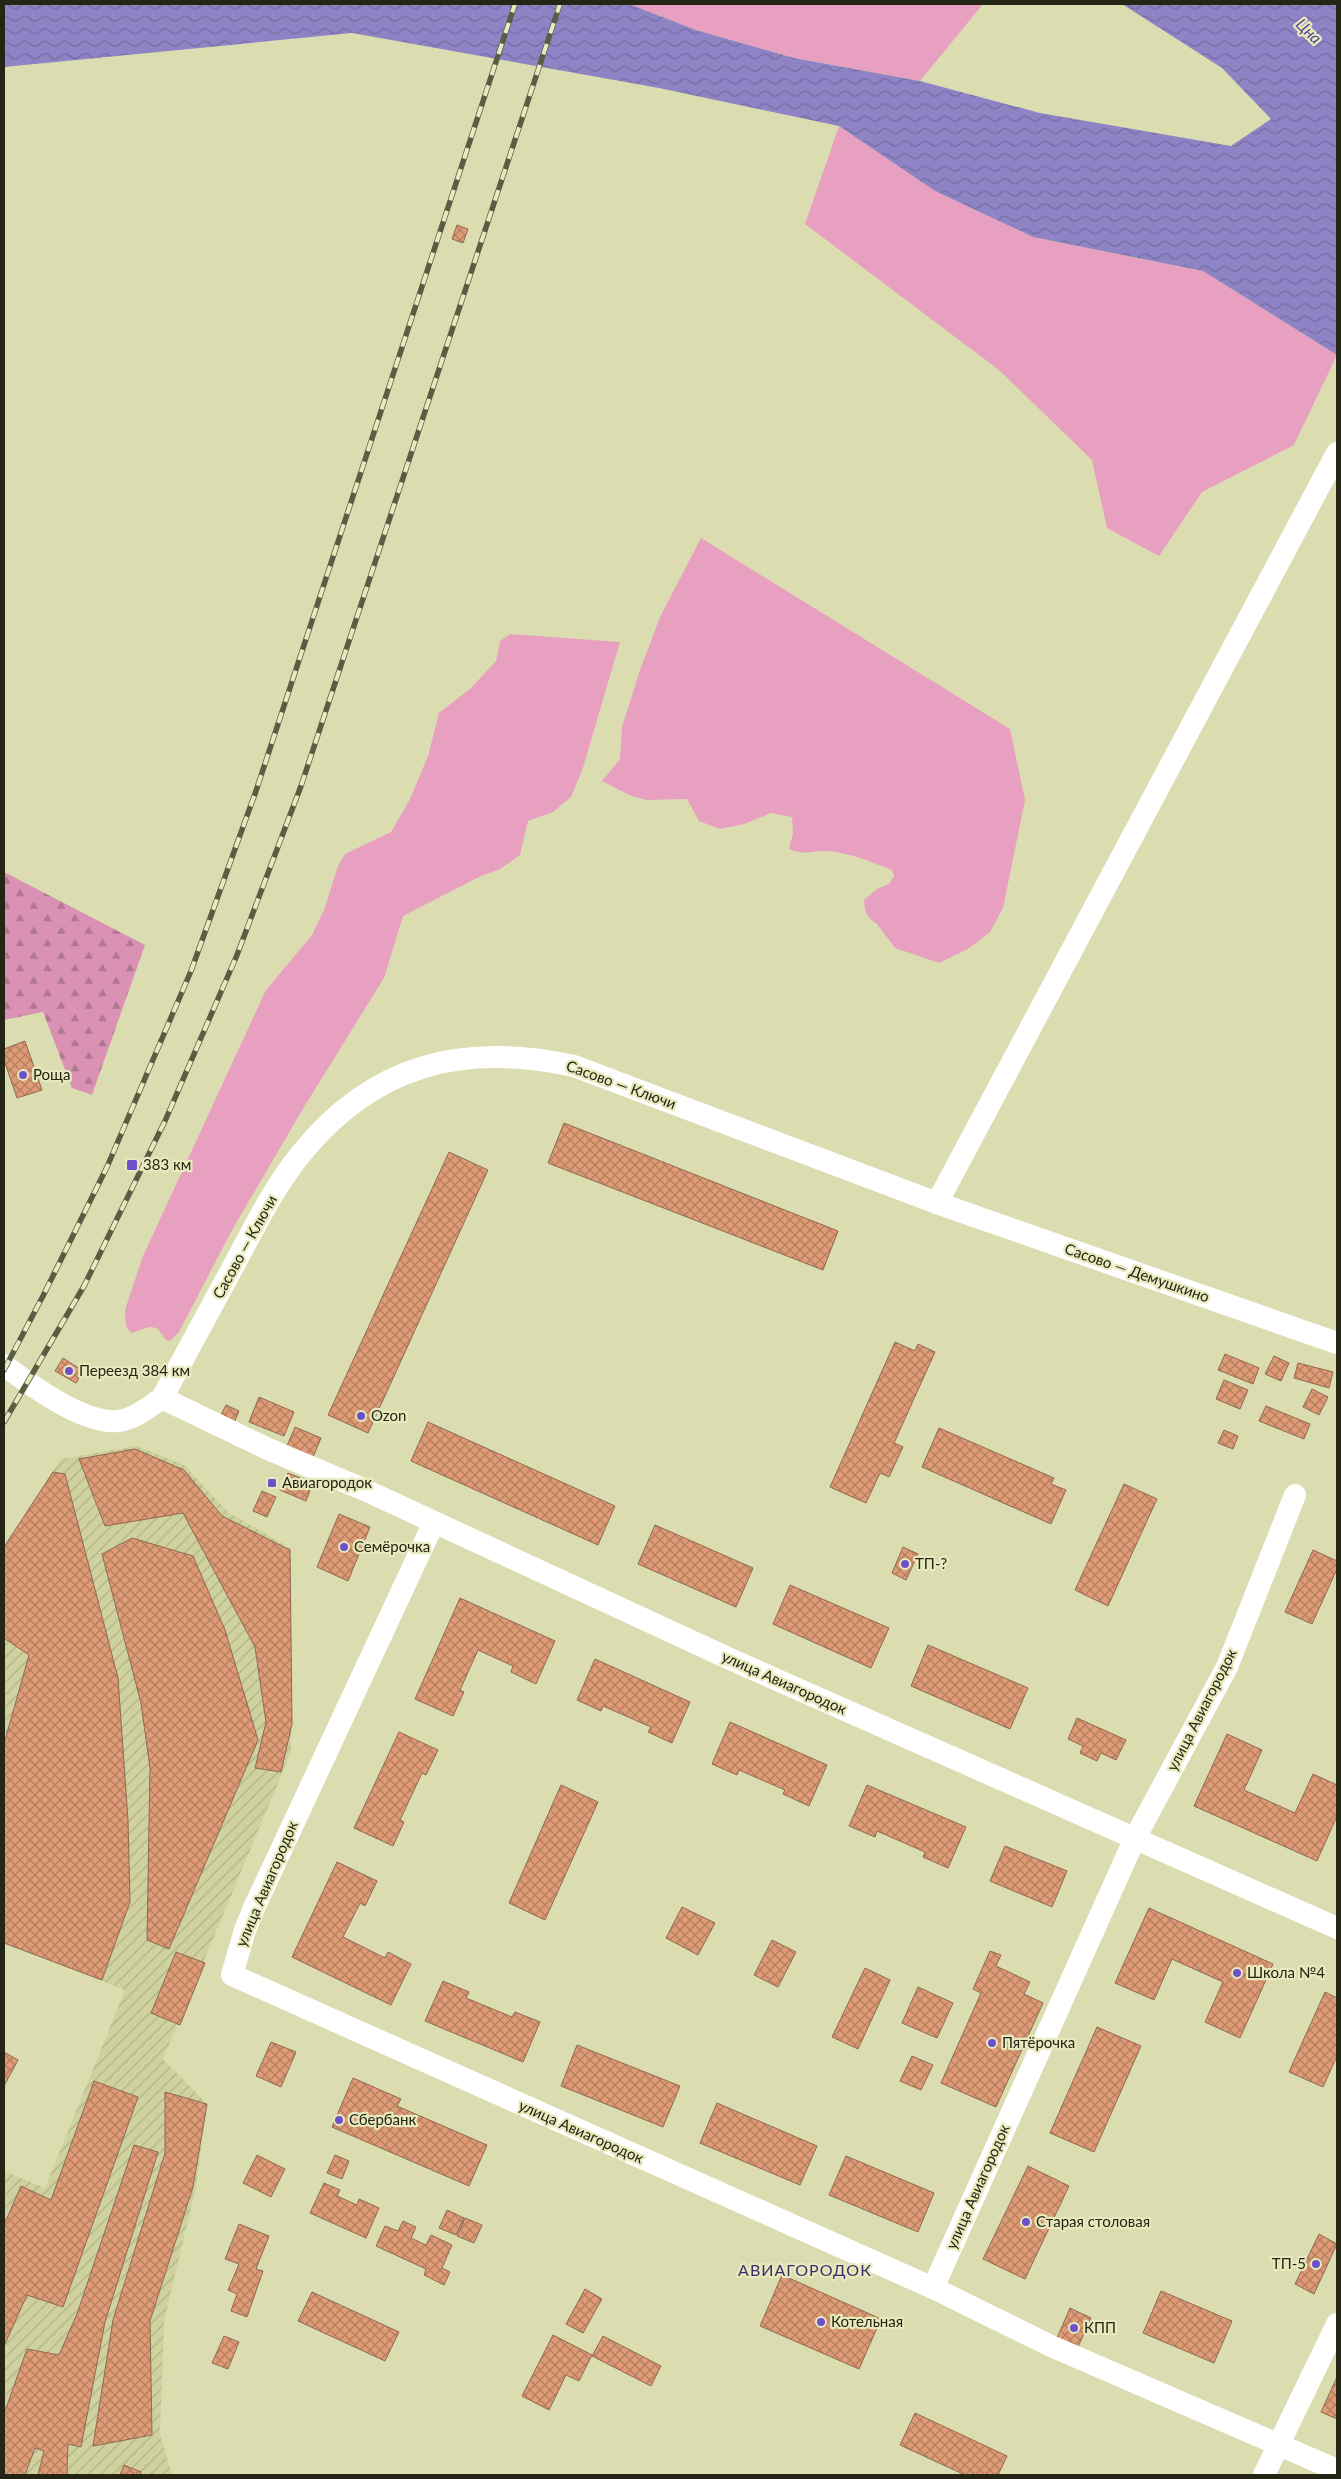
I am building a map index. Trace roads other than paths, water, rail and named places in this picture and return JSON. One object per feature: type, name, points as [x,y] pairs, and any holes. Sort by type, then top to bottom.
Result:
[{"type":"street","points":[[937,1203],[1337,453]]},
{"type":"street","name":"Сасово — Ключи","points":[[162,1398],[259,1218],[299,1156],[324,1127],[350,1105],[385,1084],[427,1066],[471,1057],[507,1056],[542,1059],[574,1066],[937,1203]]},
{"type":"street","name":"Сасово — Демушкино","points":[[937,1203],[1337,1343]]},
{"type":"street","points":[[4,1365],[46,1394],[97,1420],[118,1421],[135,1416],[162,1398]]},
{"type":"street","name":"улица Авиагородок","points":[[162,1398],[268,1449],[365,1490],[730,1659],[1135,1838]]},
{"type":"street","name":"улица Авиагородок","points":[[434,1522],[244,1930],[232,1975],[933,2288],[1135,1838],[1227,1667],[1295,1495]]},
{"type":"street","points":[[1135,1838],[1337,1928]]},
{"type":"street","points":[[933,2288],[1051,2346],[1337,2470]]},
{"type":"street","points":[[1264,2475],[1336,2329]]},
{"type":"water","name":"Цна","points":[[4,4],[629,4],[696,30],[794,58],[920,81],[1040,113],[1231,146],[1271,119],[1222,68],[1122,4],[1337,4],[1337,355],[1203,271],[1033,237],[935,191],[839,126],[659,88],[352,33],[4,67]]},
{"type":"railway","points":[[4,1370],[107,1167],[191,971],[256,791],[515,4]]},
{"type":"railway","points":[[4,1422],[84,1286],[165,1121],[237,955],[301,786],[560,4]]},
{"type":"place","name":"Роща","points":[[23,1075]]},
{"type":"place","name":"383 км","points":[[132,1165]]},
{"type":"place","name":"Переезд 384 км","points":[[69,1371]]},
{"type":"place","name":"Ozon","points":[[361,1416]]},
{"type":"place","name":"Авиагородок","points":[[272,1483]]},
{"type":"place","name":"Семёрочка","points":[[344,1547]]},
{"type":"place","name":"ТП-?","points":[[905,1564]]},
{"type":"place","name":"Школа №4","points":[[1237,1973]]},
{"type":"place","name":"Пятёрочка","points":[[992,2043]]},
{"type":"place","name":"Сбербанк","points":[[339,2120]]},
{"type":"place","name":"Старая столовая","points":[[1026,2222]]},
{"type":"place","name":"ТП-5","points":[[1316,2264]]},
{"type":"place","name":"Котельная","points":[[821,2322]]},
{"type":"place","name":"КПП","points":[[1074,2328]]},
{"type":"district","name":"АВИАГОРОДОК","points":[[805,2270]]}]
